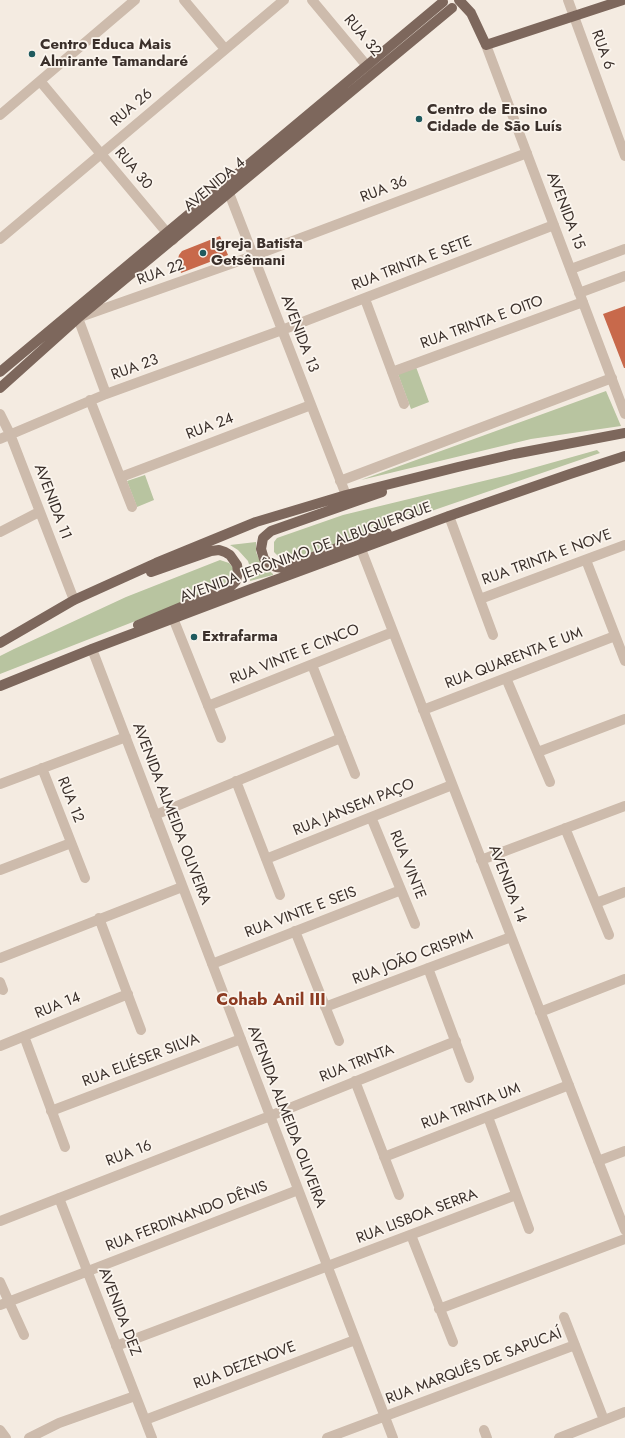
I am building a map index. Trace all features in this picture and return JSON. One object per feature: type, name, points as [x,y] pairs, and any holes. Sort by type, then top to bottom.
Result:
[{"type":"main road","points":[[486,45],[623,0]]},
{"type":"main road","name":"AVENIDA 4","points":[[370,69],[443,1]]},
{"type":"main road","name":"AVENIDA 15","points":[[443,1],[446,7],[456,4],[466,7],[476,20],[486,45]]},
{"type":"main road","name":"AVENIDA 4","points":[[0,372],[75,314],[370,69],[456,4]]},
{"type":"main road","name":"AVENIDA 4","points":[[0,388],[75,314]]},
{"type":"main road","points":[[0,643],[74,600],[156,563],[240,529],[346,495],[458,467],[514,454],[625,433]]},
{"type":"main road","name":"AVENIDA JERÔNIMO DE ALBUQUERQUE","points":[[0,686],[173,618],[449,516],[625,456]]},
{"type":"main road","points":[[449,516],[353,542],[284,568],[276,567],[270,564],[264,559],[261,549],[263,538],[270,531],[458,467]]},
{"type":"main road","points":[[74,600],[210,551],[222,550],[228,553],[237,565],[237,578],[231,586],[151,619],[92,649]]},
{"type":"street","points":[[0,115],[135,0]]},
{"type":"street","points":[[184,0],[225,49]]},
{"type":"street","name":"RUA 26","points":[[0,239],[284,0]]},
{"type":"street","name":"RUA 32","points":[[312,0],[370,69]]},
{"type":"street","name":"RUA 6","points":[[568,0],[625,156]]},
{"type":"street","name":"AVENIDA 15","points":[[486,45],[612,378],[623,402],[625,414]]},
{"type":"street","name":"RUA 30","points":[[40,81],[170,236]]},
{"type":"street","name":"RUA 36","points":[[253,256],[527,153]]},
{"type":"street","name":"AVENIDA 13","points":[[226,189],[346,495]]},
{"type":"street","name":"RUA TRINTA E SETE","points":[[282,330],[554,225]]},
{"type":"street","points":[[571,269],[625,249]]},
{"type":"street","name":"RUA 22","points":[[75,314],[253,256]]},
{"type":"street","name":"RUA TRINTA E OITO","points":[[392,372],[581,297],[625,276]]},
{"type":"street","points":[[364,299],[404,404]]},
{"type":"street","points":[[75,314],[106,394]]},
{"type":"street","name":"RUA 23","points":[[0,439],[90,400],[282,330]]},
{"type":"street","points":[[340,481],[612,378]]},
{"type":"street","points":[[90,400],[132,507]]},
{"type":"street","name":"RUA 24","points":[[121,477],[311,405]]},
{"type":"street","name":"AVENIDA 11","points":[[0,414],[10,434],[74,600]]},
{"type":"street","points":[[0,532],[39,512]]},
{"type":"street","points":[[449,516],[493,635]]},
{"type":"street","name":"RUA TRINTA E NOVE","points":[[480,599],[625,545]]},
{"type":"street","name":"AVENIDA 14","points":[[361,549],[625,1230]]},
{"type":"street","points":[[586,560],[625,661]]},
{"type":"street","points":[[173,618],[221,738]]},
{"type":"street","name":"RUA VINTE E CINCO","points":[[208,706],[393,632]]},
{"type":"street","name":"RUA QUARENTA E UM","points":[[423,710],[615,636]]},
{"type":"street","name":"AVENIDA ALMEIDA OLIVEIRA","points":[[92,649],[393,1438]]},
{"type":"street","points":[[312,665],[355,774]]},
{"type":"street","points":[[506,678],[550,782]]},
{"type":"street","points":[[538,752],[625,719]]},
{"type":"street","points":[[0,784],[126,737]]},
{"type":"street","points":[[155,815],[341,738]]},
{"type":"street","name":"RUA 12","points":[[42,768],[85,878]]},
{"type":"street","points":[[236,781],[280,895]]},
{"type":"street","name":"RUA JANSEM PAÇO","points":[[266,859],[452,785]]},
{"type":"street","points":[[481,860],[625,806]]},
{"type":"street","name":"RUA VINTE","points":[[371,817],[415,924]]},
{"type":"street","points":[[565,828],[609,935]]},
{"type":"street","name":"RUA 12","points":[[0,870],[71,843]]},
{"type":"street","points":[[0,958],[99,918],[182,887]]},
{"type":"street","name":"RUA VINTE E SEIS","points":[[212,964],[401,890]]},
{"type":"street","points":[[596,903],[625,892]]},
{"type":"street","points":[[99,918],[141,1030]]},
{"type":"street","points":[[295,931],[339,1041]]},
{"type":"street","name":"RUA JOÃO CRISPIM","points":[[325,1007],[511,936]]},
{"type":"street","points":[[428,968],[469,1078]]},
{"type":"street","points":[[540,1012],[625,979]]},
{"type":"street","name":"RUA 14","points":[[0,1046],[128,994]]},
{"type":"street","points":[[24,1036],[64,1146]]},
{"type":"street","name":"RUA ELIÉSER SILVA","points":[[51,1111],[241,1039]]},
{"type":"street","name":"RUA TRINTA","points":[[270,1116],[456,1041]]},
{"type":"street","points":[[355,1081],[399,1195]]},
{"type":"street","name":"RUA TRINTA UM","points":[[384,1157],[569,1085]]},
{"type":"street","name":"RUA 16","points":[[0,1220],[270,1116]]},
{"type":"street","points":[[488,1117],[529,1229]]},
{"type":"street","points":[[598,1161],[625,1151]]},
{"type":"street","name":"RUA FERDINANDO DÊNIS","points":[[4,1303],[298,1190]]},
{"type":"street","name":"RUA LISBOA SERRA","points":[[116,1346],[516,1195]]},
{"type":"street","name":"AVENIDA DEZ","points":[[59,1198],[152,1438]]},
{"type":"street","points":[[411,1235],[453,1342]]},
{"type":"street","points":[[439,1309],[625,1239]]},
{"type":"street","points":[[0,1282],[4,1303],[24,1336]]},
{"type":"street","points":[[564,1317],[604,1420]]},
{"type":"street","name":"RUA DEZENOVE","points":[[145,1420],[355,1340]]},
{"type":"street","name":"RUA MARQUÊS DE SAPUCAÍ","points":[[385,1417],[575,1345]]},
{"type":"street","points":[[29,1438],[59,1423],[135,1396]]},
{"type":"street","points":[[559,1438],[625,1412]]},
{"type":"street","points":[[327,1438],[385,1417]]},
{"type":"street","points":[[0,1430],[6,1438]]},
{"type":"green space","points":[[416,367],[429,402],[411,409],[398,374]]},
{"type":"green space","points":[[606,391],[621,426],[531,439],[361,480]]},
{"type":"green space","points":[[597,450],[600,453],[289,560],[281,559],[274,552],[274,542],[277,538],[343,515],[508,475]]},
{"type":"green space","points":[[145,475],[154,500],[137,507],[127,481]]},
{"type":"green space","points":[[256,542],[256,552],[259,559],[273,575],[250,581],[251,571],[248,561],[238,550],[230,545]]},
{"type":"green space","points":[[220,560],[229,563],[234,569],[230,584],[0,674],[0,656],[126,597]]},
{"type":"building","name":"Igreja Batista Getsêmani","points":[[220,236],[228,255],[181,273],[178,259],[182,251]]},
{"type":"building","points":[[625,306],[625,368],[624,368],[603,314]]},
{"type":"place","name":"Centro Educa Mais Almirante Tamandaré","points":[[32,54]]},
{"type":"place","name":"Centro de Ensino Cidade de São Luís","points":[[419,119]]},
{"type":"place","name":"Igreja Batista Getsêmani","points":[[203,253]]},
{"type":"place","name":"Extrafarma","points":[[194,637]]},
{"type":"district","name":"Cohab Anil III","points":[[271,1001]]}]
